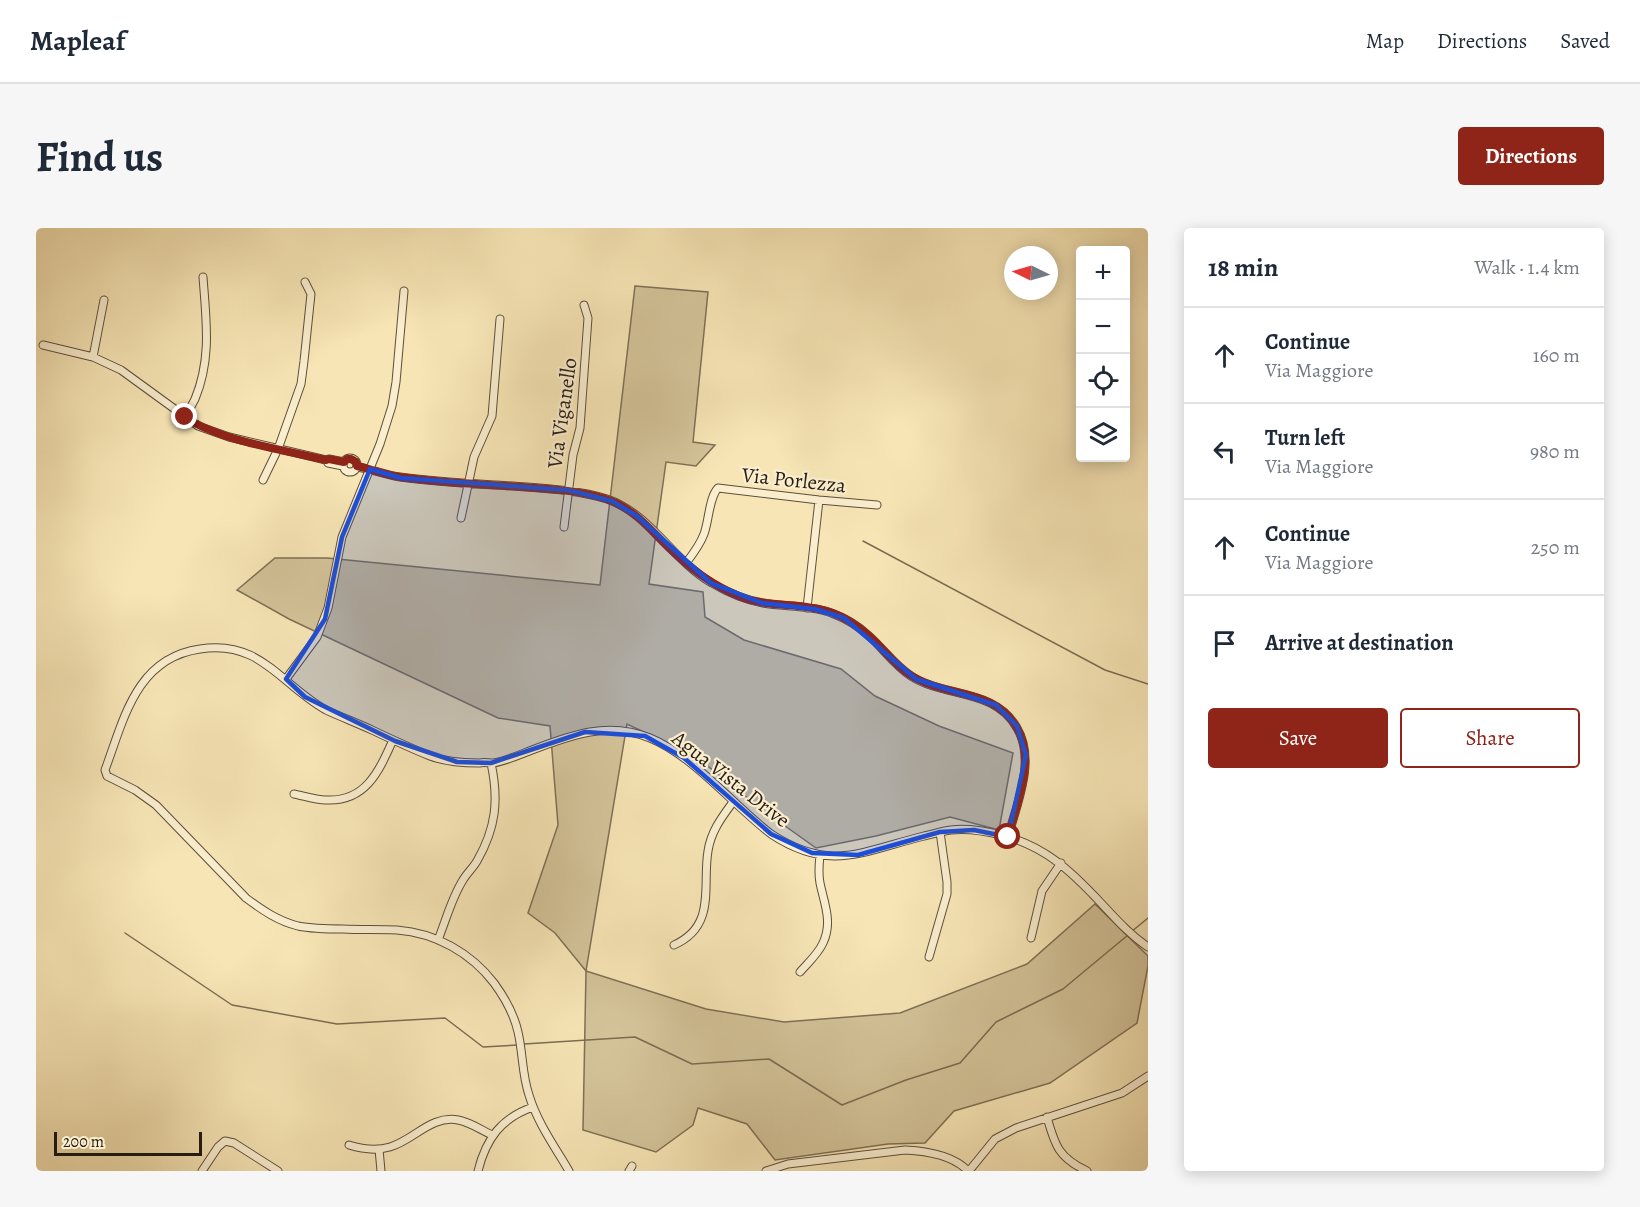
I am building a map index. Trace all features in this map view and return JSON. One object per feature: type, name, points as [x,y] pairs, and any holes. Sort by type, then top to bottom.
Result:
[{"type":"street","points":[[183,420],[194,399],[205,358],[207,337],[202,277]]},
{"type":"street","points":[[263,480],[278,449],[299,390],[311,294],[305,282]]},
{"type":"street","points":[[286,679],[317,637],[325,619],[342,537],[384,432],[395,390],[404,291]]},
{"type":"street","points":[[93,357],[104,300]]},
{"type":"street","name":"Via Viganello","points":[[564,527],[573,455],[580,428],[588,318],[584,305]]},
{"type":"street","points":[[460,518],[474,457],[492,416],[500,319]]},
{"type":"street","points":[[44,345],[93,357],[121,370],[183,420],[229,436],[344,464],[347,459],[353,459],[357,466],[401,477],[568,490],[605,499],[625,507],[711,583],[741,597],[762,603],[831,613],[859,627],[899,667],[916,679],[933,686],[986,699],[1010,717],[1022,737],[1026,761],[1008,837]]},
{"type":"street","name":"Via Porlezza","points":[[686,563],[700,543],[707,526],[713,493],[718,488],[877,505]]},
{"type":"street","points":[[807,608],[819,500]]},
{"type":"street","name":"Agua Vista Drive","points":[[438,940],[404,931],[308,928],[277,918],[246,898],[156,805],[135,790],[109,778],[105,770],[136,691],[152,671],[165,661],[181,654],[200,649],[230,650],[261,661],[286,679],[305,697],[327,710],[442,760],[457,762],[492,763],[574,735],[601,731],[623,731],[645,736],[684,758],[778,839],[820,855],[858,855],[951,830],[974,830],[1008,837],[1041,851],[1061,863],[1084,884],[1124,928],[1148,947]]},
{"type":"street","points":[[294,794],[325,800],[354,794],[369,784],[377,775],[393,740]]},
{"type":"street","points":[[492,763],[496,796],[492,828],[478,858],[463,880],[438,940],[462,952],[478,965],[495,984],[506,1002],[519,1033],[525,1082],[533,1107],[569,1171]]},
{"type":"street","points":[[674,945],[689,936],[701,919],[706,904],[710,844],[716,825],[733,802]]},
{"type":"street","points":[[928,957],[947,894],[940,832]]},
{"type":"street","points":[[800,972],[820,948],[828,928],[827,911],[819,876],[820,855]]},
{"type":"street","points":[[1031,938],[1042,891],[1061,863]]},
{"type":"street","points":[[766,1171],[788,1164],[905,1150],[945,1157],[969,1171],[995,1139],[1016,1128],[1122,1093],[1148,1076]]},
{"type":"street","points":[[478,1171],[492,1135],[516,1112],[533,1107]]},
{"type":"street","points":[[1047,1117],[1054,1141],[1061,1152],[1073,1164],[1087,1171]]},
{"type":"street","points":[[349,1145],[362,1149],[392,1146],[437,1121],[458,1120],[492,1135]]},
{"type":"street","points":[[202,1171],[218,1147],[225,1141],[234,1143],[278,1171]]},
{"type":"street","points":[[379,1149],[381,1171]]},
{"type":"highlighted area","points":[[370,469],[401,478],[568,490],[612,501],[637,516],[711,583],[762,603],[815,609],[844,618],[916,679],[996,705],[1017,726],[1026,755],[1008,837],[974,830],[940,832],[858,855],[812,853],[771,834],[684,758],[645,736],[585,732],[491,763],[457,762],[395,741],[305,697],[286,679],[325,619],[342,537]]},
{"type":"shaded area","points":[[635,286],[708,292],[693,442],[715,445],[696,466],[666,462],[649,584],[703,592],[705,617],[744,640],[841,669],[875,696],[939,726],[1013,753],[999,830],[950,817],[876,836],[816,848],[764,811],[695,756],[627,724],[586,971],[555,933],[528,913],[558,825],[550,726],[498,718],[289,619],[237,590],[275,558],[327,558],[600,585]]},
{"type":"shaded area","points":[[1095,904],[1148,956],[1137,1023],[1050,1083],[954,1111],[925,1143],[888,1144],[775,1160],[747,1124],[698,1108],[693,1125],[656,1152],[583,1130],[586,971],[706,1009],[784,1022],[900,1013],[1027,964]]},
{"type":"waterway","points":[[863,541],[1105,670],[1148,684]]},
{"type":"waterway","points":[[1131,932],[1148,918]]},
{"type":"waterway","points":[[125,933],[232,1005],[337,1024],[445,1018],[483,1047],[519,1045]]},
{"type":"waterway","points":[[524,1044],[635,1037],[692,1064],[769,1059],[842,1105],[906,1080],[960,1063],[996,1022],[1063,989],[1128,935]]},
{"type":"route","points":[[185,417],[198,426],[229,436],[326,460],[344,462],[347,459],[353,459],[357,466],[392,476],[568,490],[605,499],[625,507],[637,516],[686,563],[711,583],[741,597],[762,603],[823,610],[844,618],[859,627],[899,667],[916,679],[933,686],[986,699],[1001,708],[1017,726],[1022,737],[1026,761],[1008,837]]}]
